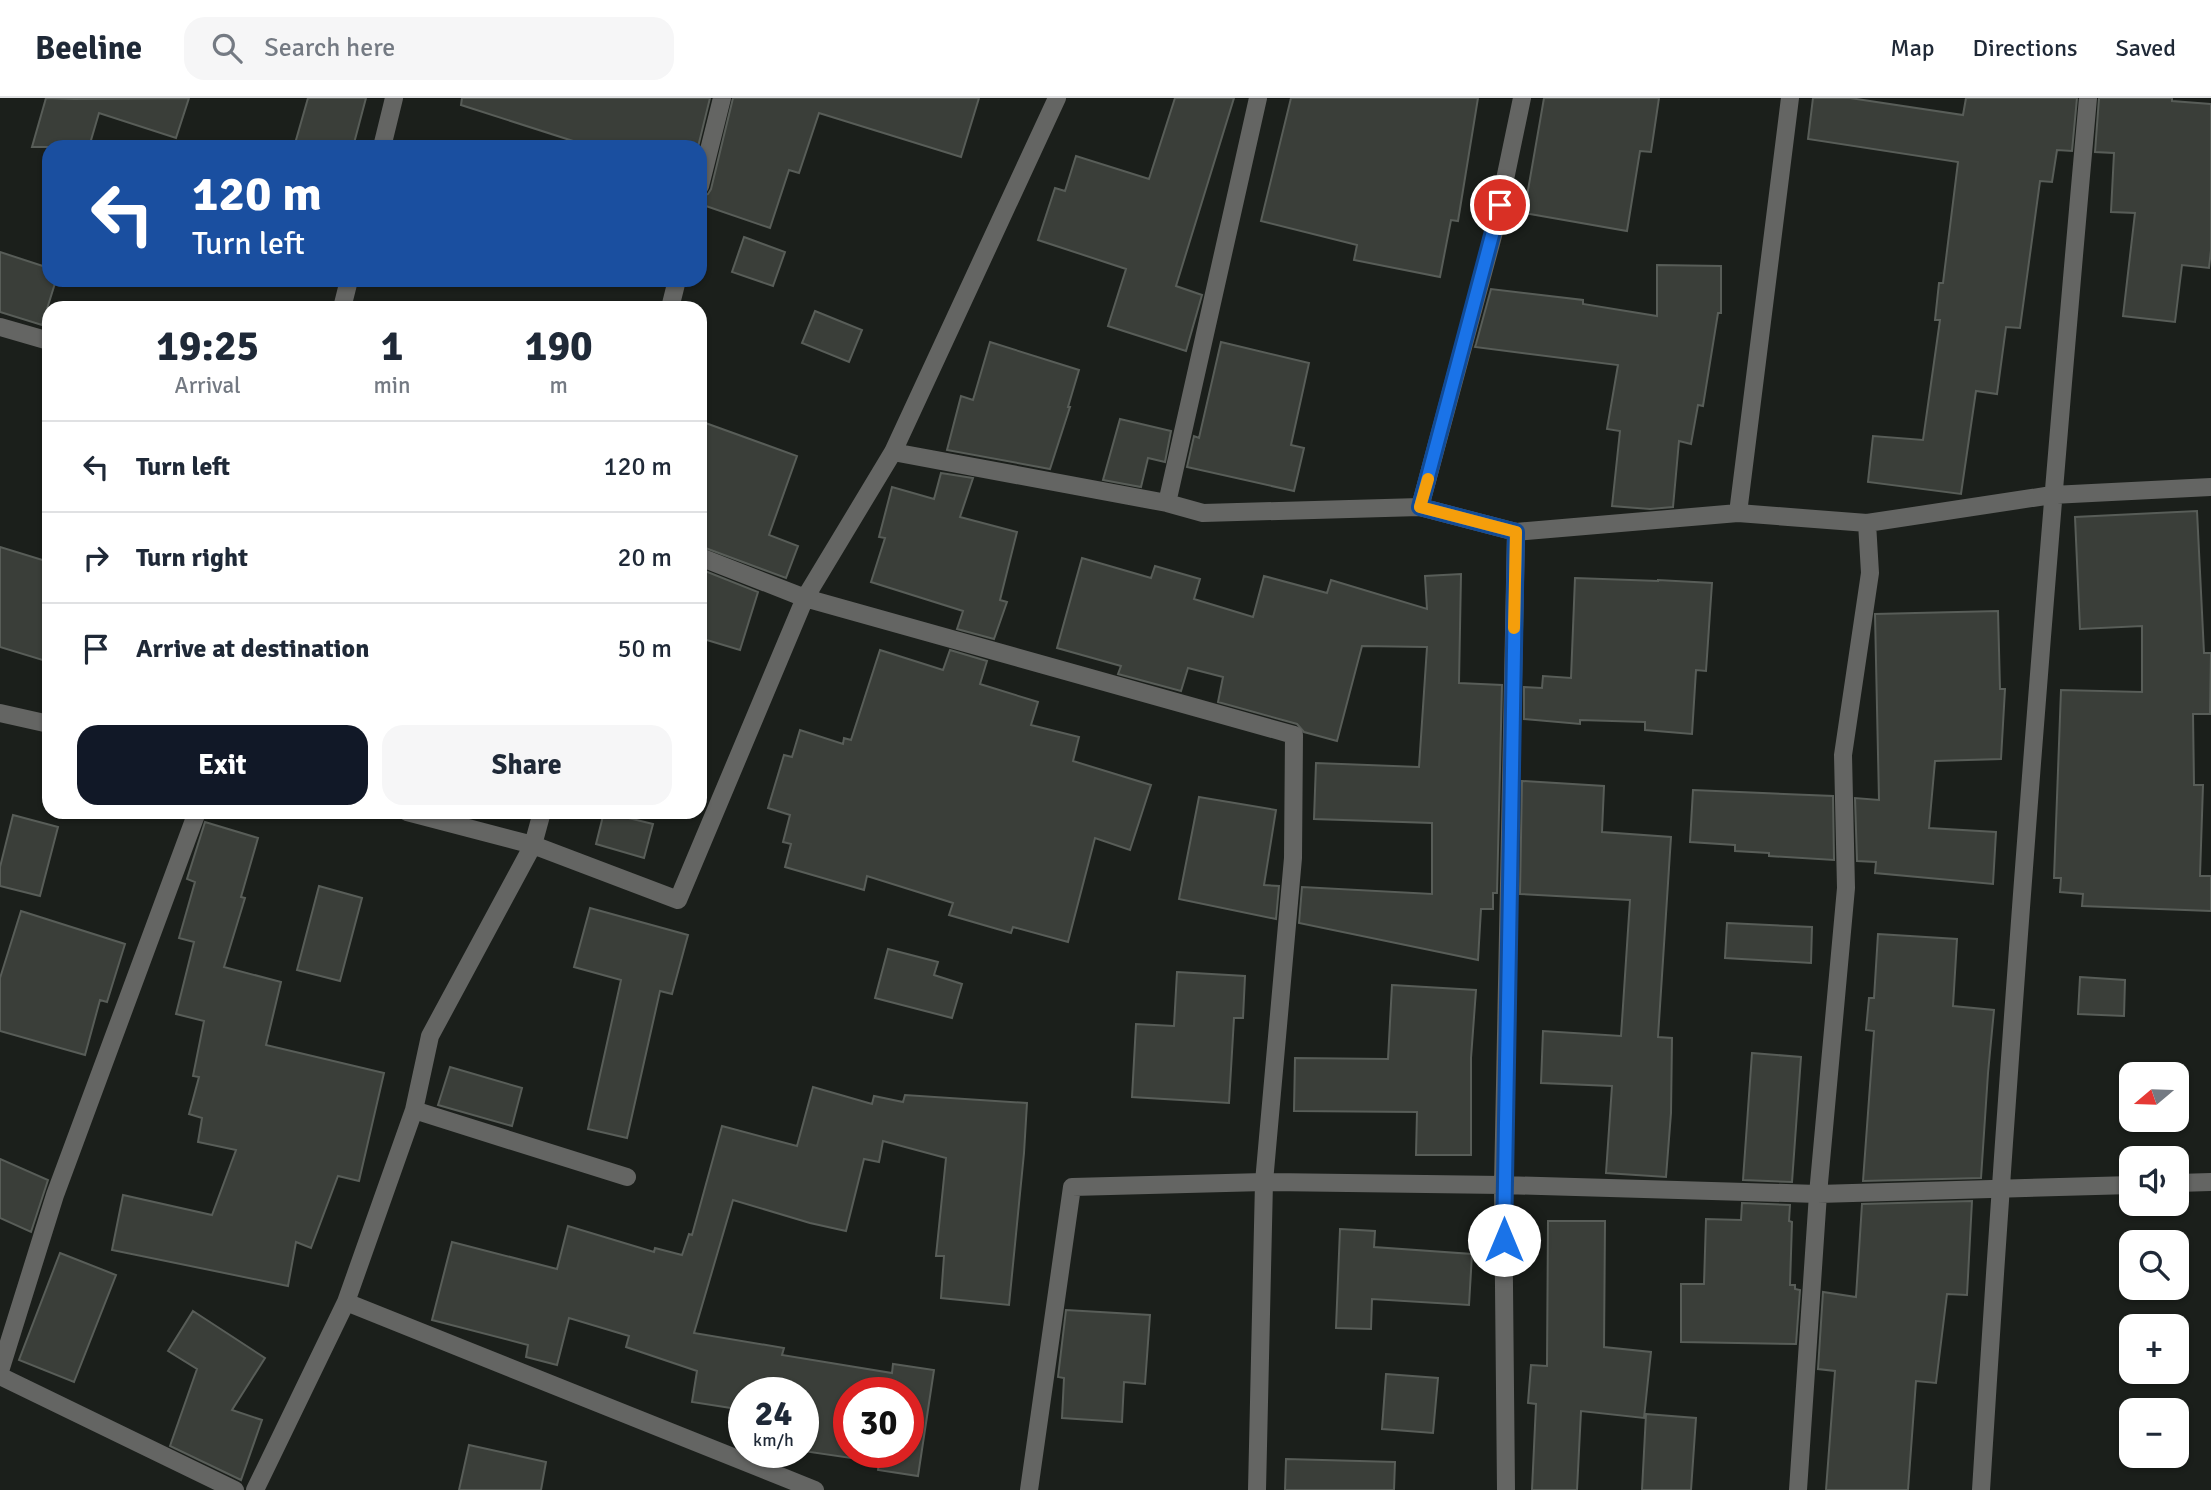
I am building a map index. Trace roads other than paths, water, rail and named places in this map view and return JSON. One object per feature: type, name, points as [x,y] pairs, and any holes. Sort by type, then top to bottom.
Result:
[{"type":"street","points":[[384,140],[394,98]]},
{"type":"street","points":[[707,158],[722,98]]},
{"type":"street","points":[[434,819],[534,845],[678,900],[804,598],[893,452],[1057,98]]},
{"type":"street","points":[[1167,503],[1258,98]]},
{"type":"street","points":[[1420,507],[1494,232],[1522,98]]},
{"type":"street","points":[[1738,513],[1790,98]]},
{"type":"street","points":[[1981,1490],[2000,1189],[2052,495],[2088,98]]},
{"type":"street","points":[[0,327],[42,339]]},
{"type":"street","points":[[893,452],[1167,503],[1203,513],[1420,507],[1516,532],[1738,513],[1867,523],[2052,495],[2211,487]]},
{"type":"street","points":[[1798,1490],[1818,1194],[1846,888],[1843,755],[1870,573],[1867,523]]},
{"type":"street","points":[[1506,1490],[1503,1185],[1516,532]]},
{"type":"street","points":[[707,560],[804,598],[1294,735],[1293,858],[1264,1182],[1257,1490]]},
{"type":"street","points":[[0,713],[42,722]]},
{"type":"street","points":[[0,1371],[55,1195],[194,819]]},
{"type":"street","points":[[255,1490],[346,1302],[414,1110],[430,1036],[534,845],[540,819]]},
{"type":"street","points":[[414,1110],[627,1177]]},
{"type":"street","points":[[1029,1490],[1072,1187],[1264,1182],[1503,1185],[1818,1194],[2119,1185]]},
{"type":"street","points":[[2189,1183],[2211,1182]]},
{"type":"street","points":[[346,1302],[815,1490]]},
{"type":"street","points":[[0,1376],[236,1490]]}]
